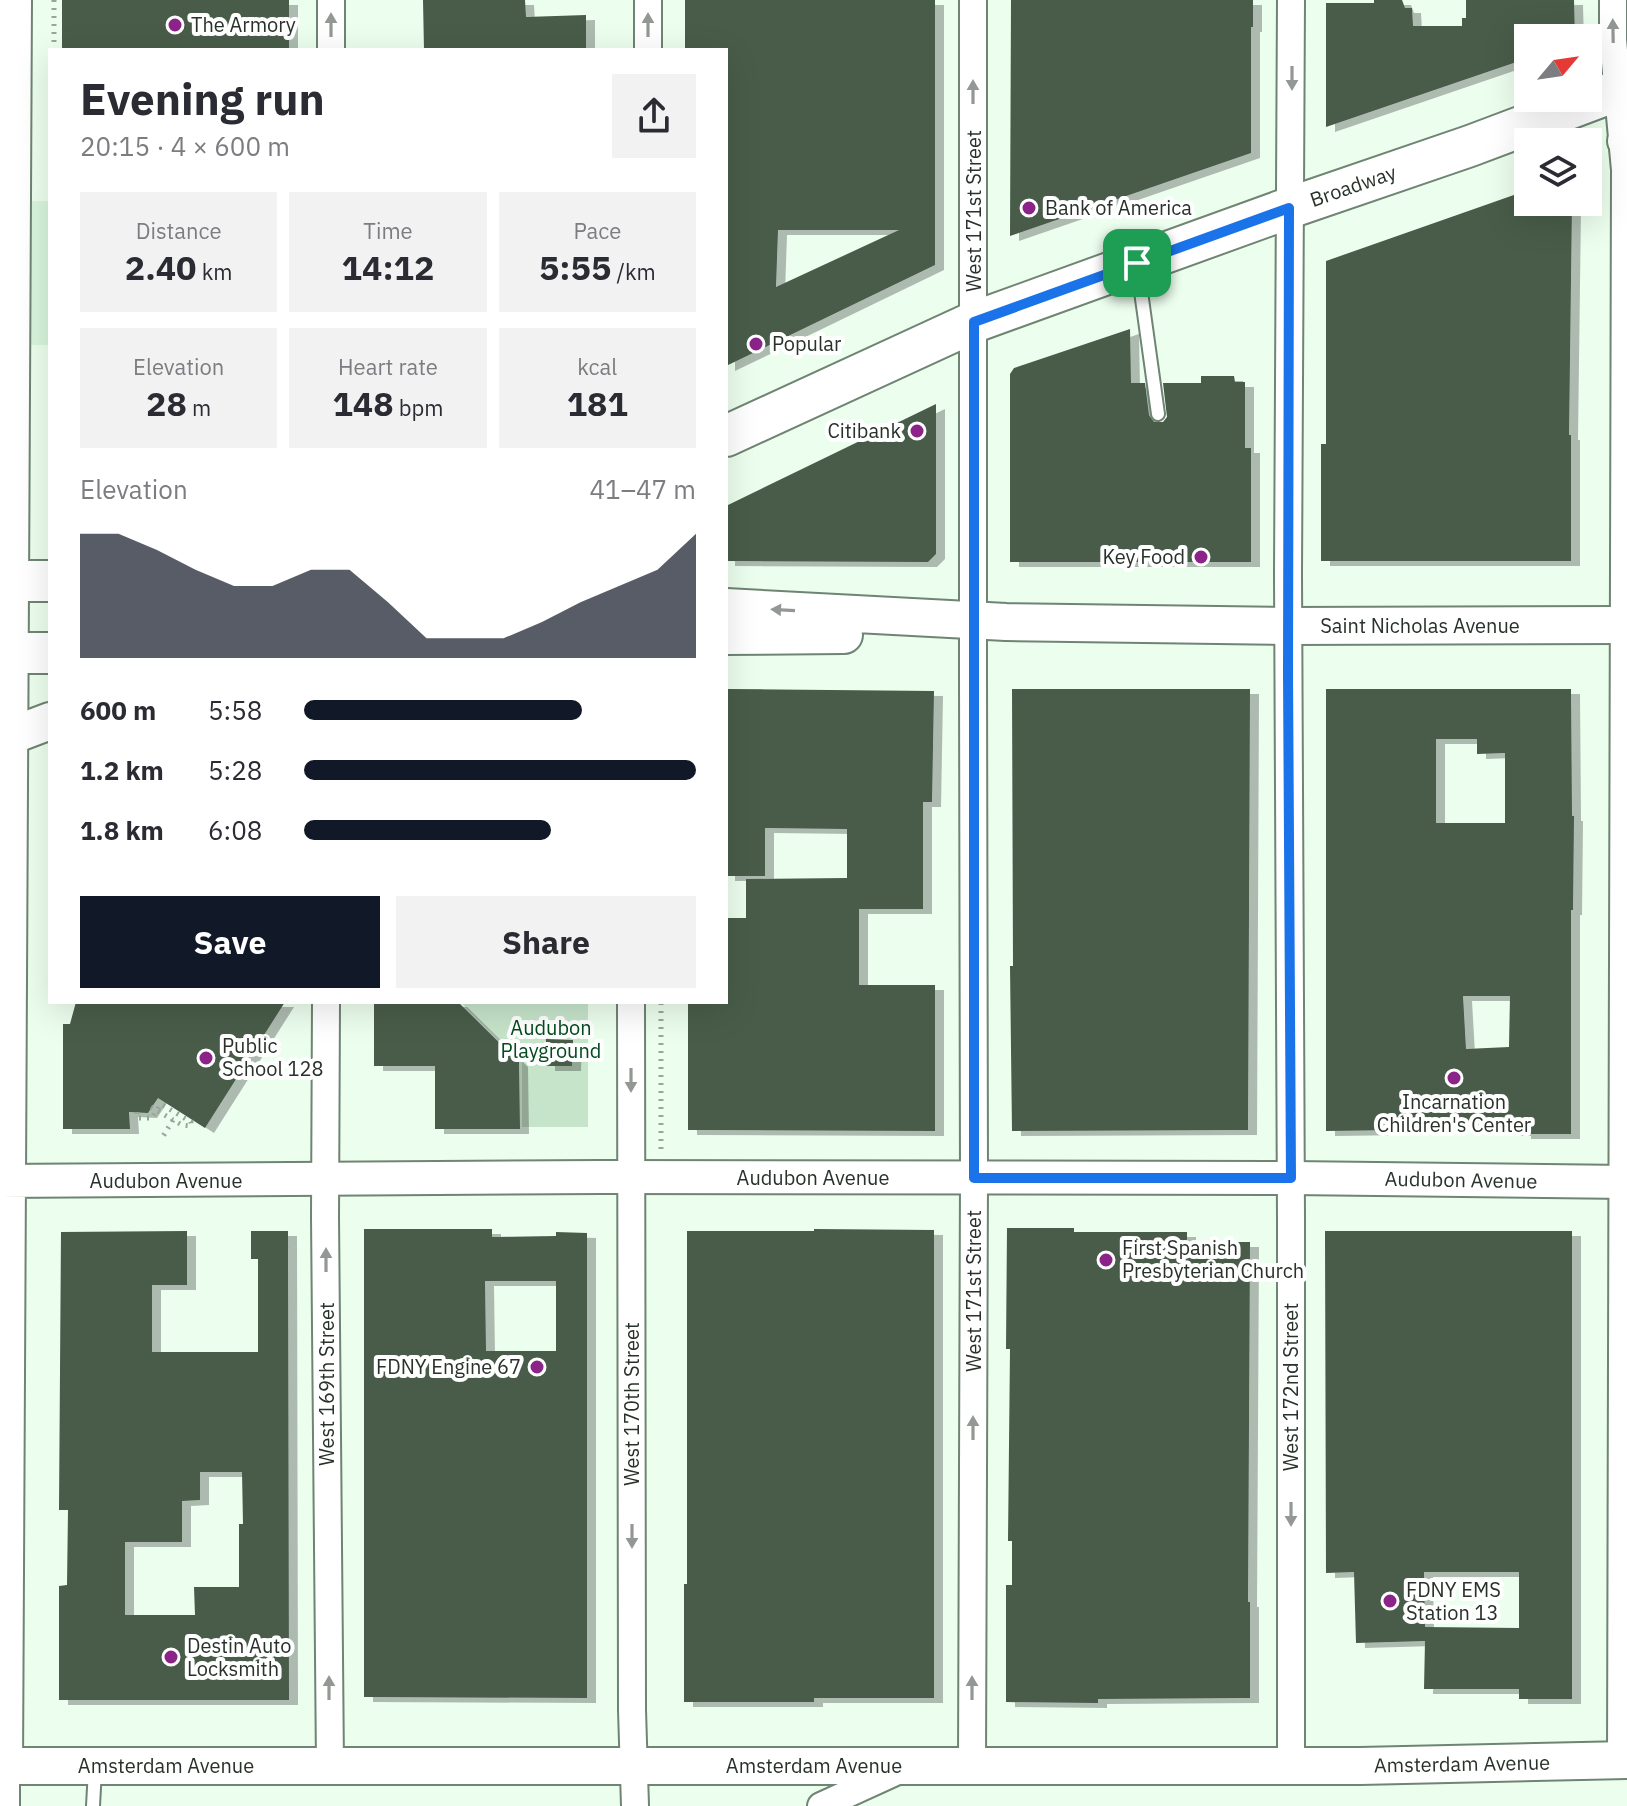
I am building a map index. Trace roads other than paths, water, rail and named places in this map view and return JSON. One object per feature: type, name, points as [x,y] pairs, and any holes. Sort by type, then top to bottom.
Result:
[{"type":"main road","name":"Broadway","points":[[728,435],[974,322],[1622,89]]},
{"type":"main road","name":"Saint Nicholas Avenue","points":[[728,607],[973,621],[1288,626],[1625,625]]},
{"type":"main road","name":"Saint Nicholas Avenue","points":[[728,636],[850,635],[973,621]]},
{"type":"main road","points":[[6,653],[48,653]]},
{"type":"main road","points":[[5,739],[48,722]]},
{"type":"main road","name":"Amsterdam Avenue","points":[[3,1766],[1360,1766],[1624,1760]]},
{"type":"street","points":[[6,1806],[3,1766],[5,739],[6,653],[20,581],[8,210],[8,94],[15,0]]},
{"type":"street","points":[[331,0],[331,48]]},
{"type":"street","points":[[648,0],[648,48]]},
{"type":"street","name":"West 171st Street","points":[[972,1766],[973,0]]},
{"type":"street","name":"West 172nd Street","points":[[1291,0],[1288,626],[1291,1766]]},
{"type":"street","points":[[1613,0],[1613,40],[1622,89],[1625,141],[1624,1760]]},
{"type":"street","name":"West 169th Street","points":[[326,1004],[330,1766]]},
{"type":"street","name":"West 170th Street","points":[[631,1004],[635,1806]]},
{"type":"street","name":"Audubon Avenue","points":[[5,1181],[1291,1178],[1625,1182]]},
{"type":"street","points":[[821,1806],[911,1765]]},
{"type":"lane","points":[[1137,263],[1158,414]]},
{"type":"lane","points":[[93,1806],[95,1766]]},
{"type":"place","name":"The Armory","points":[[175,25]]},
{"type":"place","name":"Bank of America","points":[[1029,208]]},
{"type":"place","name":"Popular","points":[[756,344]]},
{"type":"place","name":"Citibank","points":[[917,431]]},
{"type":"place","name":"Key Food","points":[[1201,557]]},
{"type":"place","name":"Public School 128","points":[[206,1058]]},
{"type":"place","name":"Incarnation Children's Center","points":[[1454,1078]]},
{"type":"place","name":"First Spanish Presbyterian Church","points":[[1106,1260]]},
{"type":"place","name":"FDNY Engine 67","points":[[537,1367]]},
{"type":"place","name":"FDNY EMS Station 13","points":[[1390,1601]]},
{"type":"place","name":"Destin Auto Locksmith","points":[[171,1657]]},
{"type":"park label","name":"Audubon Playground","points":[[551,1040]]}]
